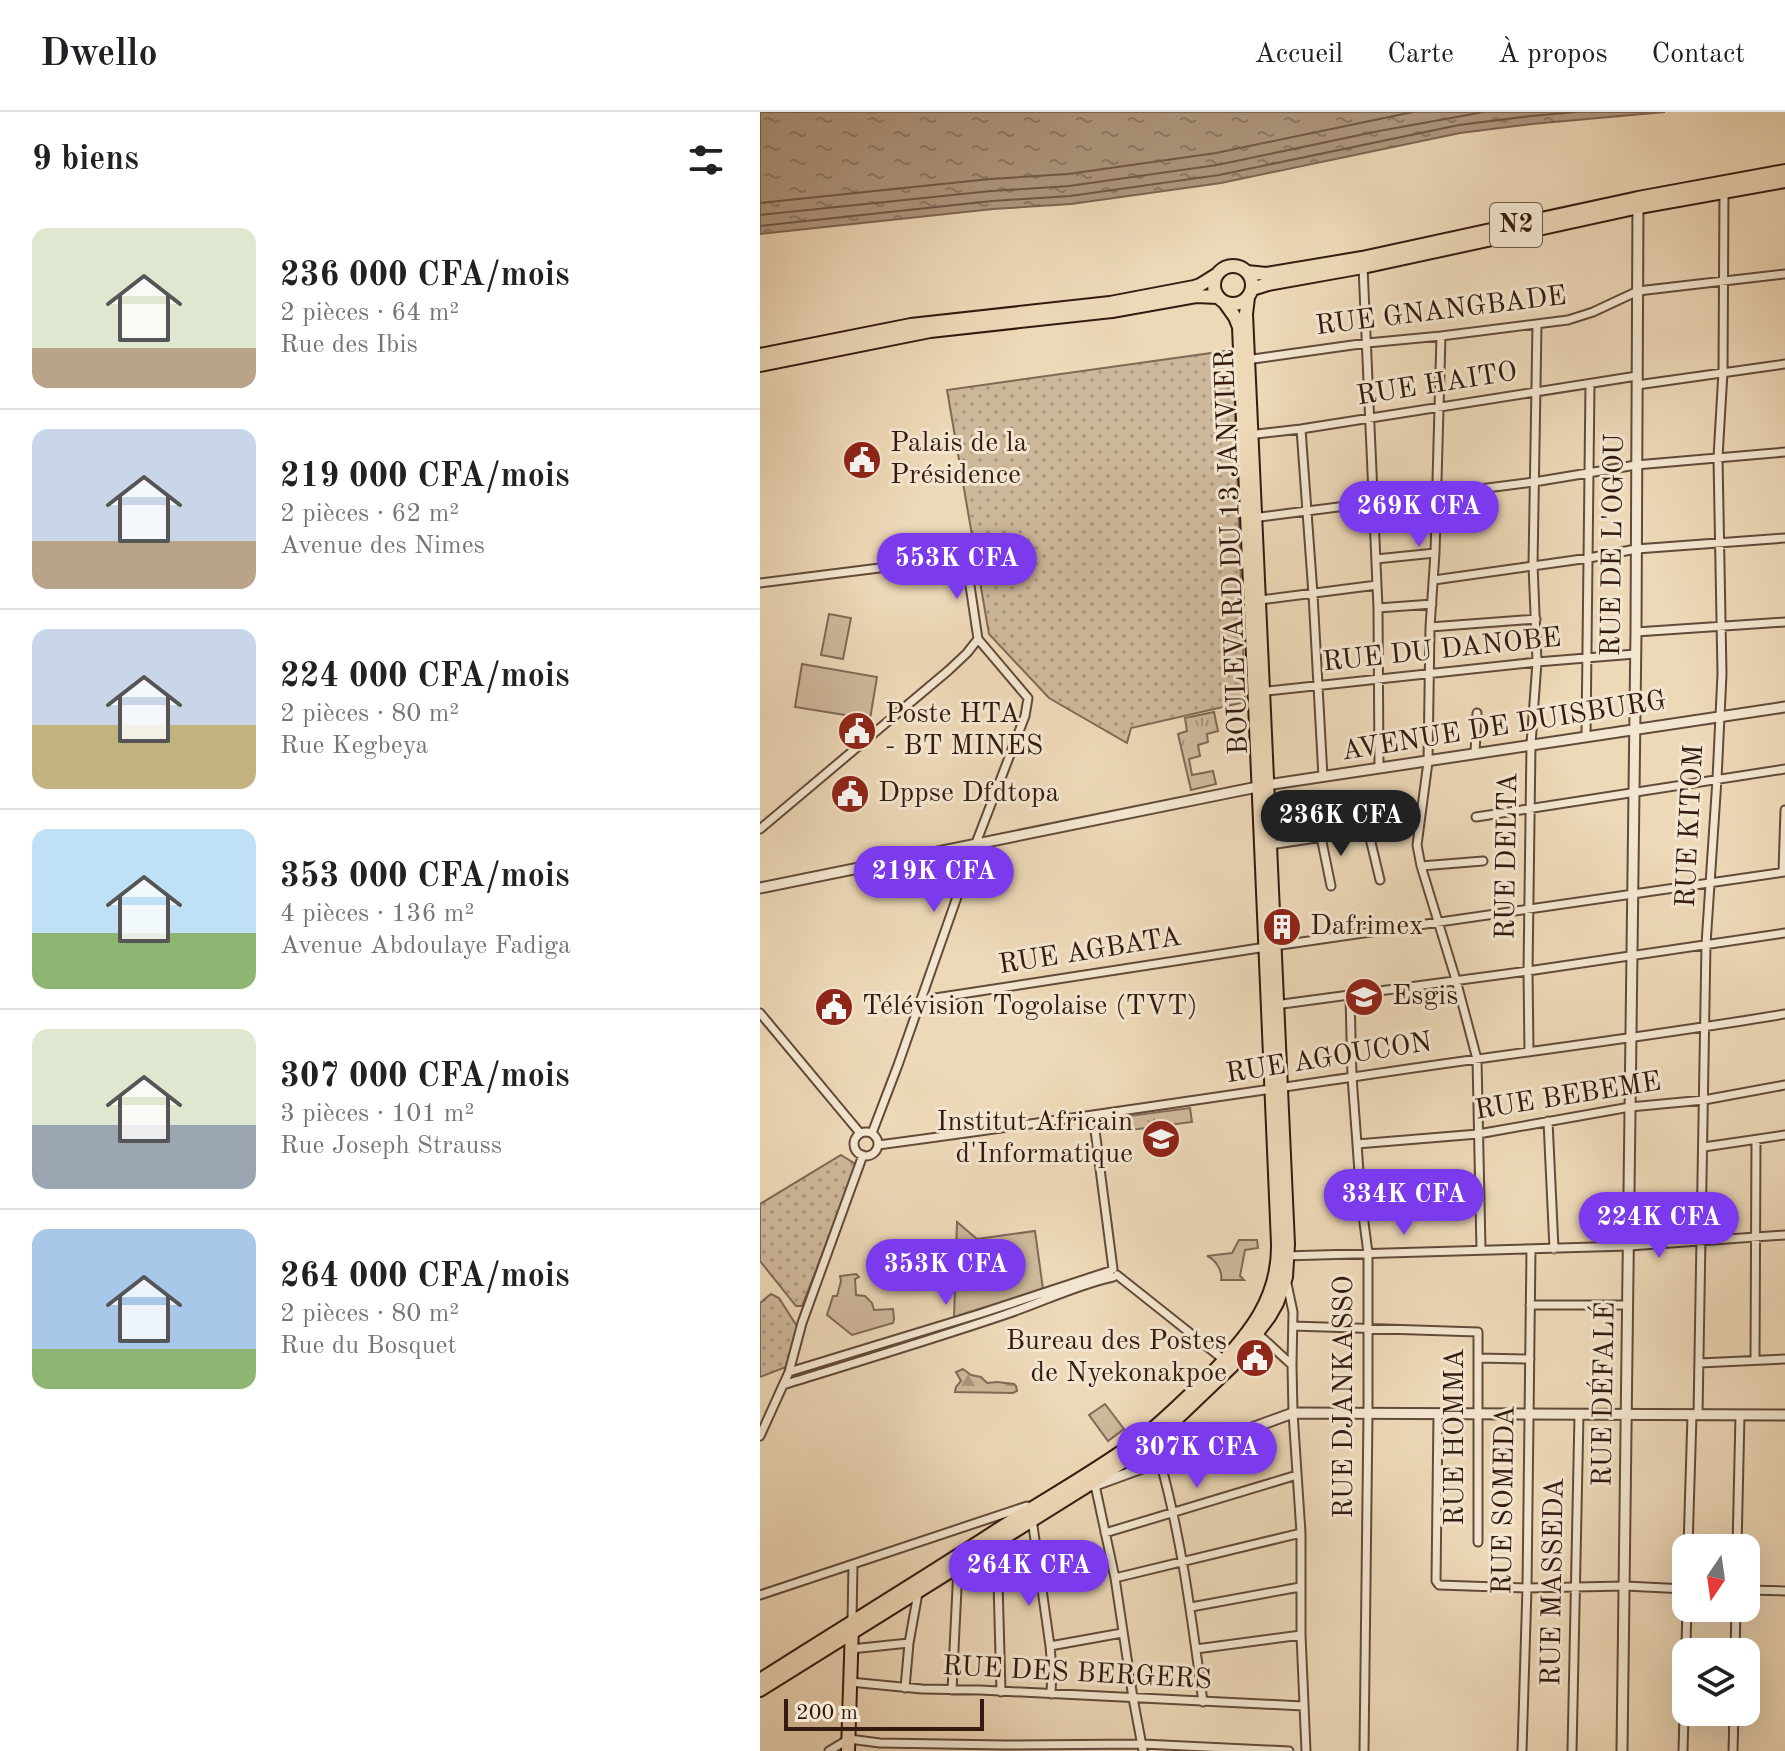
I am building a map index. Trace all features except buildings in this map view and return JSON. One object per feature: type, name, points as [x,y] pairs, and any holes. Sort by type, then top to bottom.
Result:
[{"type":"highway","name":"N2","points":[[1250,293],[1268,284],[1785,171]]},
{"type":"highway","name":"N2","points":[[1638,203],[1785,181]]},
{"type":"highway","name":"N2","points":[[1247,272],[1266,274],[1362,263]]},
{"type":"highway","points":[[760,355],[911,325],[1110,303],[1194,287],[1223,268],[1234,266],[1247,272],[1251,280],[1250,293],[1245,300],[1235,304],[1196,296],[1112,311],[930,331],[760,365]]},
{"type":"highway","points":[[1216,275],[1213,287],[1221,300]]},
{"type":"highway","name":"BOULEVARD DU 13 JANVIER","points":[[760,1690],[852,1626],[1142,1437],[1194,1391],[1273,1311],[1286,1277],[1244,360],[1250,293]]},
{"type":"highway","name":"BOULEVARD DU 13 JANVIER","points":[[1221,300],[1237,322],[1244,360]]},
{"type":"highway","name":"BOULEVARD DU 13 JANVIER","points":[[1252,518],[1260,600],[1258,692]]},
{"type":"highway","name":"BOULEVARD DU 13 JANVIER","points":[[1263,786],[1270,845],[1270,946]]},
{"type":"highway","name":"BOULEVARD DU 13 JANVIER","points":[[760,1680],[958,1568],[1032,1519],[1089,1487],[1166,1429],[1232,1366],[1269,1299],[1283,1256]]},
{"type":"highway","points":[[849,1745],[852,1626]]},
{"type":"street","name":"RUE KITOM","points":[[1689,1534],[1699,1363],[1706,944],[1720,716],[1718,457],[1723,372],[1724,191]]},
{"type":"street","name":"RUE DE L'OGOU","points":[[1632,893],[1638,203]]},
{"type":"street","points":[[1362,263],[1378,608],[1379,768]]},
{"type":"street","name":"RUE GNANGBADE","points":[[1244,360],[1537,325],[1581,317],[1638,291],[1785,274]]},
{"type":"street","name":"RUE DELTA","points":[[1529,1052],[1531,744],[1537,662],[1533,565],[1537,325]]},
{"type":"street","points":[[1441,336],[1428,762],[1417,845],[1477,1059],[1481,1250]]},
{"type":"street","name":"RUE HAITO","points":[[1248,435],[1536,391],[1785,364]]},
{"type":"street","points":[[1586,736],[1590,384]]},
{"type":"street","points":[[1301,429],[1323,777]]},
{"type":"street","points":[[1252,518],[1534,482],[1636,465],[1785,452]]},
{"type":"street","points":[[1434,580],[1636,549],[1785,538]]},
{"type":"street","points":[[1376,559],[1435,553]]},
{"type":"street","points":[[760,583],[966,559],[978,639],[1025,693],[1028,703],[872,1133]]},
{"type":"street","points":[[1260,600],[1377,585]]},
{"type":"street","points":[[1378,608],[1432,604]]},
{"type":"street","points":[[1430,627],[1536,619]]},
{"type":"street","points":[[1636,632],[1785,622]]},
{"type":"street","points":[[760,829],[949,670],[978,639]]},
{"type":"street","name":"RUE DU DANOBE","points":[[1258,692],[1635,654]]},
{"type":"street","name":"AVENUE DE DUISBURG","points":[[760,888],[1263,786],[1785,707]]},
{"type":"street","points":[[1475,753],[1477,713]]},
{"type":"street","points":[[1476,817],[1785,769]]},
{"type":"street","points":[[1711,882],[1784,872],[1785,810]]},
{"type":"street","points":[[1270,845],[1419,825]]},
{"type":"street","points":[[1368,830],[1380,880]]},
{"type":"street","points":[[1321,837],[1331,886]]},
{"type":"street","points":[[1421,866],[1483,861]]},
{"type":"street","name":"RUE AGBATA","points":[[922,1000],[1711,882]]},
{"type":"street","name":"RUE DÉFALÉ","points":[[1622,1751],[1632,893]]},
{"type":"street","points":[[1273,1005],[1785,933]]},
{"type":"street","name":"RUE DJANKASSO","points":[[1350,995],[1352,1077],[1368,1253],[1364,1751]]},
{"type":"street","points":[[760,1013],[860,1133]]},
{"type":"street","name":"RUE AGOUCON","points":[[878,1145],[1785,1014]]},
{"type":"street","name":"RUE BEBEME","points":[[1357,1144],[1478,1134],[1630,1107],[1704,1100],[1785,1085]]},
{"type":"street","points":[[1093,1115],[1113,1273],[1224,1360]]},
{"type":"street","points":[[1548,1121],[1554,1249]]},
{"type":"street","points":[[860,1133],[872,1133],[878,1145],[873,1153],[859,1153],[854,1145],[855,1138],[860,1133]]},
{"type":"street","points":[[1704,1147],[1785,1135]]},
{"type":"street","points":[[1755,1360],[1756,1140]]},
{"type":"street","points":[[760,1436],[789,1372],[802,1323],[863,1155]]},
{"type":"street","points":[[1283,1256],[1629,1246],[1785,1235]]},
{"type":"street","name":"RUE SOMEDA","points":[[1522,1751],[1531,1249]]},
{"type":"street","points":[[789,1372],[1113,1273]]},
{"type":"street","points":[[783,1385],[1022,1309],[1113,1273]]},
{"type":"street","points":[[1286,1277],[1293,1326],[1293,1413],[1301,1533],[1306,1751]]},
{"type":"street","points":[[1530,1305],[1628,1305]]},
{"type":"street","points":[[940,1325],[942,1336]]},
{"type":"street","points":[[1293,1326],[1368,1327]]},
{"type":"street","name":"RUE HOMMA","points":[[1368,1327],[1478,1332],[1478,1542]]},
{"type":"street","points":[[1254,1330],[1292,1365]]},
{"type":"street","points":[[1478,1358],[1530,1359]]},
{"type":"street","points":[[1699,1363],[1785,1359]]},
{"type":"street","points":[[808,1366],[812,1376]]},
{"type":"street","points":[[760,1595],[1089,1487],[1293,1413],[1785,1415]]},
{"type":"street","points":[[1438,1414],[1436,1581],[1441,1586],[1672,1588]]},
{"type":"street","name":"RUE MASSEDA","points":[[1572,1751],[1579,1415]]},
{"type":"street","points":[[1737,1534],[1740,1415]]},
{"type":"street","points":[[1160,1461],[1183,1562],[1203,1702]]},
{"type":"street","points":[[1105,1533],[1297,1475]]},
{"type":"street","points":[[1089,1487],[1105,1533],[1115,1578],[1143,1747]]},
{"type":"street","points":[[1032,1519],[1050,1646],[1051,1694]]},
{"type":"street","points":[[1115,1578],[1301,1533]]},
{"type":"street","points":[[994,1544],[1001,1692]]},
{"type":"street","points":[[852,1626],[853,1564]]},
{"type":"street","points":[[952,1690],[958,1568]]},
{"type":"street","points":[[1191,1607],[1300,1587]]},
{"type":"street","points":[[1760,1590],[1785,1591]]},
{"type":"street","points":[[905,1688],[918,1591]]},
{"type":"street","points":[[1683,1751],[1687,1622]]},
{"type":"street","points":[[1050,1646],[1122,1633]]},
{"type":"street","points":[[1196,1649],[1301,1635]]},
{"type":"street","points":[[851,1649],[909,1643]]},
{"type":"street","name":"RUE DES BERGERS","points":[[850,1682],[905,1688],[1303,1706]]},
{"type":"street","points":[[1733,1751],[1734,1726]]},
{"type":"street","points":[[829,1751],[849,1745],[1289,1751]]},
{"type":"green space","points":[[1233,350],[1245,702],[1131,728],[1127,743],[1049,698],[989,634],[947,390]]},
{"type":"green space","points":[[829,614],[851,618],[843,659],[821,655]]},
{"type":"green space","points":[[802,664],[877,677],[870,719],[795,707]]},
{"type":"green space","points":[[1214,712],[1218,731],[1207,734],[1208,742],[1198,745],[1200,756],[1189,759],[1192,775],[1213,771],[1216,784],[1191,790],[1178,734],[1187,731],[1185,718]]},
{"type":"green space","points":[[1190,1108],[1192,1122],[1123,1131],[1121,1117]]},
{"type":"green space","points":[[841,1155],[857,1165],[802,1306],[796,1306],[760,1261],[760,1204]]},
{"type":"green space","points":[[957,1222],[977,1239],[1035,1231],[1043,1289],[954,1317]]},
{"type":"green space","points":[[1239,1240],[1257,1240],[1258,1248],[1245,1250],[1240,1276],[1244,1280],[1221,1280],[1218,1266],[1207,1256],[1232,1253]]},
{"type":"green space","points":[[856,1274],[859,1277],[855,1279],[856,1295],[865,1296],[874,1310],[893,1309],[893,1323],[852,1335],[827,1315],[833,1296],[837,1296],[840,1276]]},
{"type":"green space","points":[[771,1294],[779,1298],[798,1328],[786,1367],[760,1377],[760,1303]]},
{"type":"green space","points":[[963,1369],[987,1383],[1014,1384],[1017,1391],[955,1392],[961,1381],[956,1372]]},
{"type":"green space","points":[[1105,1404],[1124,1429],[1108,1441],[1089,1415]]},
{"type":"water","points":[[760,112],[1665,112],[1460,133],[1221,183],[1071,204],[993,209],[760,234]]},
{"type":"place","name":"Palais de la Présidence","points":[[862,460]]},
{"type":"place","name":"Poste HTA - BT MINES","points":[[857,731]]},
{"type":"place","name":"Dppse Dfdtopa","points":[[850,794]]},
{"type":"place","name":"Dafrimex","points":[[1282,927]]},
{"type":"place","name":"Esgis","points":[[1364,997]]},
{"type":"place","name":"Télévision Togolaise (TVT)","points":[[834,1007]]},
{"type":"place","name":"Institut Africain d'Informatique","points":[[1161,1139]]},
{"type":"place","name":"Bureau des Postes de Nyekonakpoe","points":[[1255,1358]]}]
